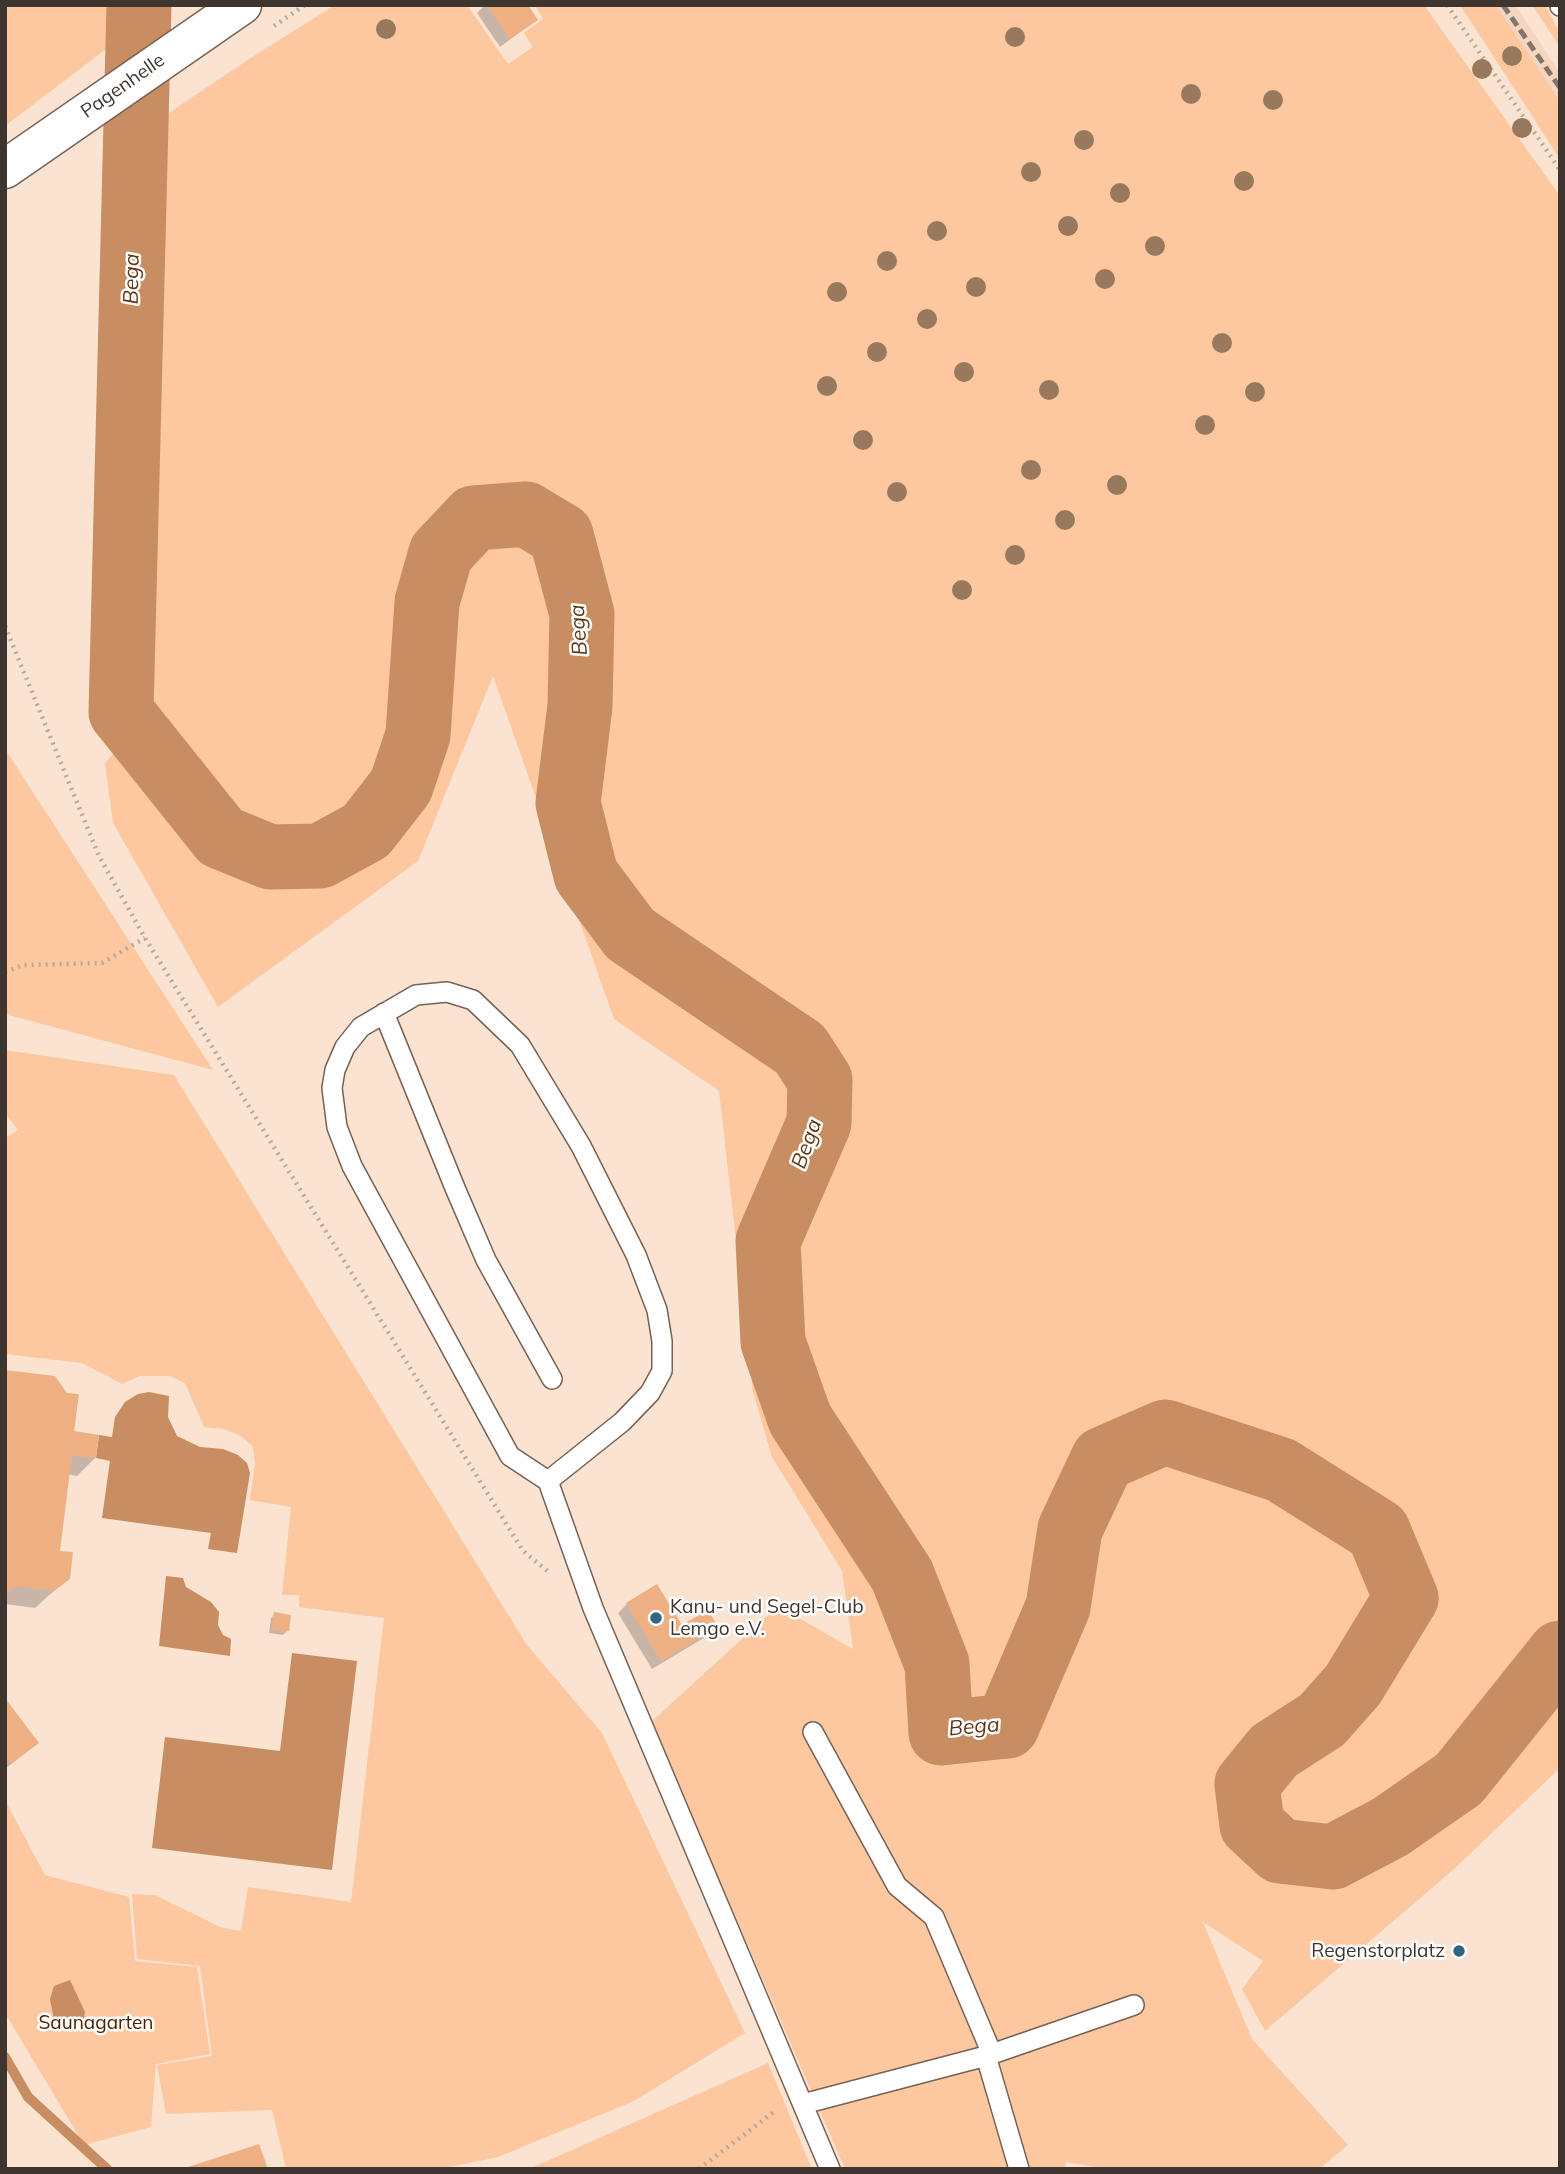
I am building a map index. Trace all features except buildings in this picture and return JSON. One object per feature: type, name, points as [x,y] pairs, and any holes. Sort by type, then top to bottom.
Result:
[{"type":"main road","name":"Pagenhelle","points":[[14,162],[242,5]]},
{"type":"lane","points":[[548,1481],[622,1422],[650,1393],[662,1371],[662,1341],[657,1310],[636,1255],[587,1158],[520,1045],[473,1000],[447,992],[416,995],[361,1027],[345,1047],[335,1070],[332,1088],[337,1127],[352,1166],[510,1456],[548,1481],[593,1608],[830,2169]]},
{"type":"lane","points":[[384,1013],[454,1188],[486,1259],[552,1379]]},
{"type":"lane","points":[[813,1732],[897,1886],[934,1917],[989,2055],[1020,2169]]},
{"type":"lane","points":[[801,2099],[989,2055],[1134,2005]]},
{"type":"path","points":[[1447,5],[1560,170]]},
{"type":"path","points":[[5,626],[99,856],[145,938],[523,1550],[593,1608]]},
{"type":"path","points":[[5,972],[23,965],[102,963],[145,938]]},
{"type":"path","points":[[699,2169],[801,2099]]},
{"type":"shaded area","points":[[1496,5],[1515,5],[1560,73],[1560,101]]},
{"type":"shaded area","points":[[149,1392],[169,1396],[168,1417],[177,1436],[200,1447],[223,1449],[238,1455],[247,1463],[250,1473],[237,1553],[208,1549],[211,1533],[102,1518],[110,1461],[96,1458],[99,1435],[112,1437],[115,1417],[125,1402],[138,1394]]},
{"type":"shaded area","points":[[166,1576],[183,1578],[186,1587],[211,1602],[219,1612],[218,1625],[223,1635],[231,1639],[230,1656],[159,1646]]},
{"type":"shaded area","points":[[292,1653],[357,1661],[332,1870],[152,1848],[165,1737],[280,1751]]},
{"type":"shaded area","points":[[70,1980],[85,2012],[83,2022],[77,2029],[72,2030],[63,2028],[54,2020],[50,1999],[54,1986]]},
{"type":"green space","points":[[5,5],[164,5],[5,126]]},
{"type":"green space","points":[[335,5],[467,5],[508,64],[533,47],[524,33],[543,19],[535,5],[1424,5],[1560,196],[1560,1768],[1453,1870],[1265,2031],[1242,1989],[1263,1961],[1203,1922],[1252,2039],[1348,2145],[1319,2169],[1106,2169],[1066,2162],[1065,2169],[845,2169],[651,1722],[778,1606],[853,1649],[842,1571],[772,1457],[753,1392],[719,1091],[614,1019],[493,676],[418,861],[218,1007],[113,823],[105,763],[149,712],[156,579],[160,119]]},
{"type":"green space","points":[[1460,5],[1496,5],[1560,101],[1560,159]]},
{"type":"green space","points":[[1532,5],[1545,5],[1560,33],[1560,47]]},
{"type":"green space","points":[[5,749],[213,1070],[5,1014]]},
{"type":"green space","points":[[5,1050],[174,1075],[527,1645],[602,1733],[745,2033],[634,2101],[498,2157],[440,2169],[286,2169],[272,2110],[166,2114],[157,2065],[212,2056],[200,1966],[137,1959],[132,1894],[155,1895],[220,1927],[241,1931],[248,1887],[351,1902],[384,1618],[299,1607],[299,1595],[282,1595],[291,1507],[250,1500],[255,1463],[253,1447],[241,1436],[224,1429],[204,1427],[185,1383],[170,1376],[140,1376],[122,1384],[82,1363],[5,1354],[5,1138],[18,1130],[5,1113]]},
{"type":"green space","name":"Saunagarten","points":[[7,1804],[45,1875],[129,1897],[135,1961],[197,1967],[210,2054],[156,2064],[151,2127],[84,2145],[5,2013]]},
{"type":"green space","points":[[768,2063],[812,2169],[529,2169]]},
{"type":"waterway","name":"Bega","points":[[139,5],[121,712],[221,837],[270,857],[320,856],[366,831],[401,786],[418,735],[427,602],[441,553],[474,518],[526,514],[561,535],[582,614],[580,706],[568,803],[586,875],[630,934],[800,1049],[820,1080],[819,1123],[768,1241],[773,1342],[800,1419],[902,1575],[937,1664],[941,1733],[1007,1726],[1058,1607],[1070,1529],[1103,1459],[1165,1432],[1281,1470],[1378,1531],[1406,1598],[1353,1685],[1322,1720],[1274,1751],[1247,1784],[1252,1825],[1280,1851],[1333,1857],[1390,1827],[1459,1779],[1560,1653]]},
{"type":"waterway","points":[[5,2057],[28,2097],[107,2169]]},
{"type":"railway","points":[[1503,5],[1560,88]]},
{"type":"place","name":"Kanu- und Segel-Club Lemgo e.V.","points":[[656,1618]]},
{"type":"place","name":"Regenstorplatz","points":[[1459,1951]]}]
